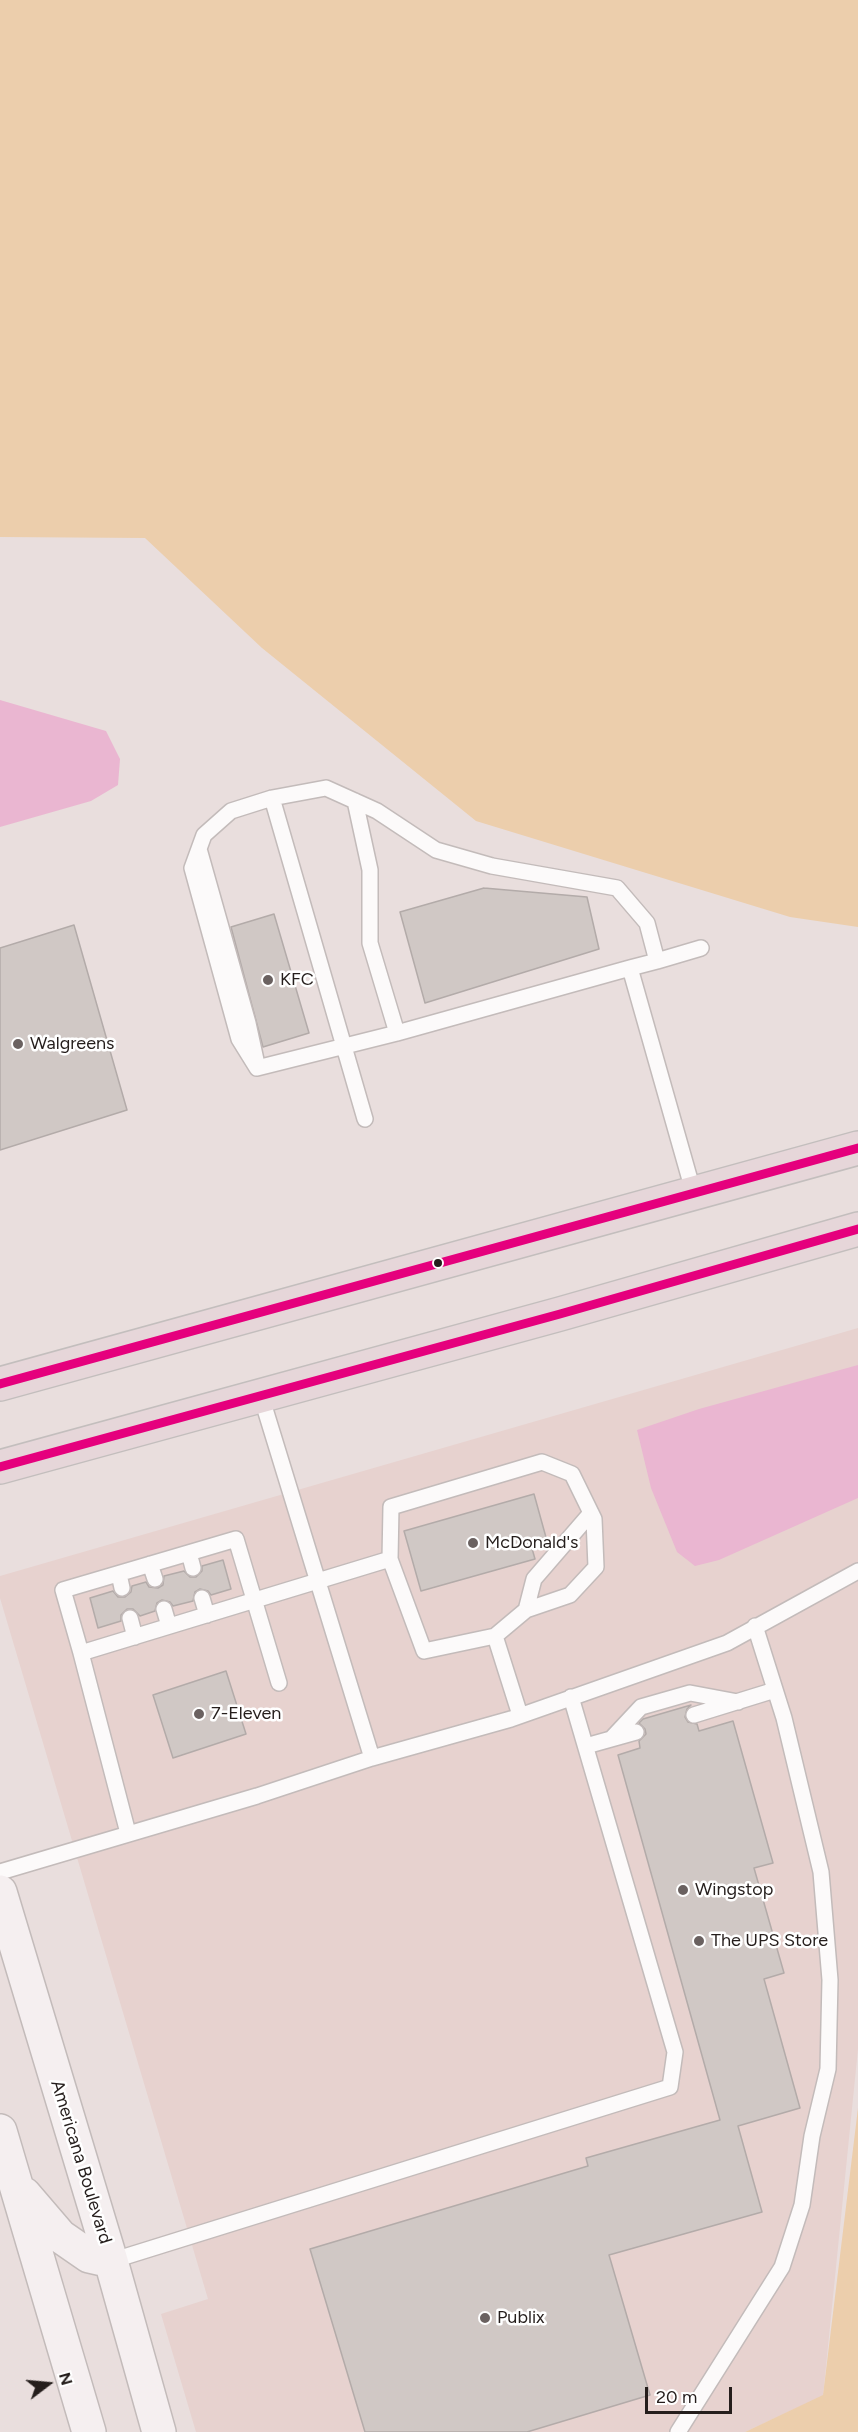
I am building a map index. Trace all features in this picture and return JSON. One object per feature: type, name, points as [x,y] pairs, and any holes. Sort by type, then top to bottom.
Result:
[{"type":"highway","points":[[0,1384],[858,1148]]},
{"type":"highway","points":[[0,1467],[858,1229]]},
{"type":"main road","name":"Americana Boulevard","points":[[0,1892],[111,2261],[159,2432]]},
{"type":"main road","points":[[0,2131],[89,2432]]},
{"type":"main road","points":[[15,2183],[60,2236],[89,2256],[111,2261]]},
{"type":"lane","points":[[657,961],[647,923],[617,888],[492,866],[436,850],[377,811],[326,788],[272,798],[231,811],[204,835],[192,868],[239,1040],[257,1068],[397,1033],[657,961],[701,948]]},
{"type":"lane","points":[[272,798],[342,1047],[365,1119]]},
{"type":"lane","points":[[355,801],[370,870],[370,943],[397,1033]]},
{"type":"lane","points":[[630,968],[694,1194]]},
{"type":"lane","points":[[261,1396],[372,1758]]},
{"type":"lane","points":[[542,1462],[572,1474],[591,1513],[594,1519],[596,1567],[570,1595],[526,1610],[495,1636],[424,1651],[390,1559],[391,1507],[542,1462]]},
{"type":"lane","points":[[526,1610],[534,1580],[591,1513]]},
{"type":"lane","points":[[128,1833],[63,1590],[121,1581],[152,1572],[189,1553],[236,1539],[279,1683]]},
{"type":"lane","points":[[189,1553],[193,1568]]},
{"type":"lane","points":[[81,1653],[390,1559]]},
{"type":"lane","points":[[0,1872],[520,1715],[727,1643],[858,1571]]},
{"type":"lane","points":[[202,1598],[207,1615]]},
{"type":"lane","points":[[164,1609],[169,1626]]},
{"type":"lane","points":[[130,1618],[135,1637]]},
{"type":"lane","points":[[678,2432],[782,2267],[802,2205],[812,2136],[828,2069],[830,1980],[821,1872],[776,1690],[755,1626]]},
{"type":"lane","points":[[495,1636],[520,1715]]},
{"type":"lane","points":[[694,1714],[776,1690]]},
{"type":"lane","points":[[612,1738],[641,1707],[690,1693],[738,1701]]},
{"type":"lane","points":[[111,2261],[670,2087],[675,2052],[571,1697]]},
{"type":"lane","points":[[586,1746],[636,1732]]},
{"type":"shaded area","points":[[0,0],[858,0],[858,927],[790,917],[476,821],[262,648],[145,538],[0,537]]},
{"type":"shaded area","points":[[0,700],[106,731],[120,759],[118,785],[91,801],[0,827]]},
{"type":"shaded area","points":[[858,1328],[858,2049],[823,2396],[745,2432],[196,2432],[161,2314],[208,2299],[0,1598],[0,1576]]},
{"type":"shaded area","points":[[858,1365],[858,1498],[719,1560],[695,1566],[677,1552],[651,1488],[637,1430],[699,1409]]},
{"type":"shaded area","points":[[858,2108],[858,2432],[745,2432],[823,2395]]},
{"type":"building","points":[[484,888],[587,897],[599,949],[425,1003],[400,912]]},
{"type":"building","name":"KFC","points":[[274,914],[309,1033],[263,1047],[231,927]]},
{"type":"building","points":[[74,925],[127,1110],[0,1150],[0,948]]},
{"type":"building","name":"McDonald's","points":[[534,1494],[547,1541],[531,1545],[535,1559],[421,1591],[404,1531]]},
{"type":"building","points":[[223,1560],[231,1589],[211,1595],[208,1591],[200,1589],[195,1592],[193,1601],[173,1606],[170,1602],[162,1600],[157,1603],[155,1611],[140,1616],[133,1609],[127,1609],[121,1615],[121,1621],[98,1628],[90,1598],[113,1591],[118,1597],[125,1597],[131,1592],[132,1586],[146,1582],[149,1587],[158,1588],[163,1585],[164,1576],[184,1571],[190,1577],[196,1577],[202,1571],[202,1566]]},
{"type":"building","name":"7-Eleven","points":[[226,1671],[246,1734],[173,1758],[153,1695]]},
{"type":"building","points":[[691,1705],[685,1717],[688,1722],[697,1724],[699,1731],[733,1721],[773,1863],[754,1868],[784,1973],[764,1979],[800,2108],[738,2126],[762,2212],[609,2255],[650,2395],[527,2432],[365,2432],[310,2249],[588,2166],[586,2158],[720,2120],[618,1755],[640,1748],[639,1741],[646,1734],[645,1729],[639,1723],[643,1719]]},
{"type":"transit line","points":[[0,1384],[858,1148]]},
{"type":"transit line","points":[[0,1467],[560,1314],[858,1229]]},
{"type":"place","name":"KFC","points":[[268,980]]},
{"type":"place","name":"Walgreens","points":[[18,1044]]},
{"type":"place","name":"McDonald's","points":[[473,1543]]},
{"type":"place","name":"7-Eleven","points":[[199,1714]]},
{"type":"place","name":"Wingstop","points":[[683,1890]]},
{"type":"place","name":"The UPS Store","points":[[699,1941]]},
{"type":"place","name":"Publix","points":[[485,2318]]}]
